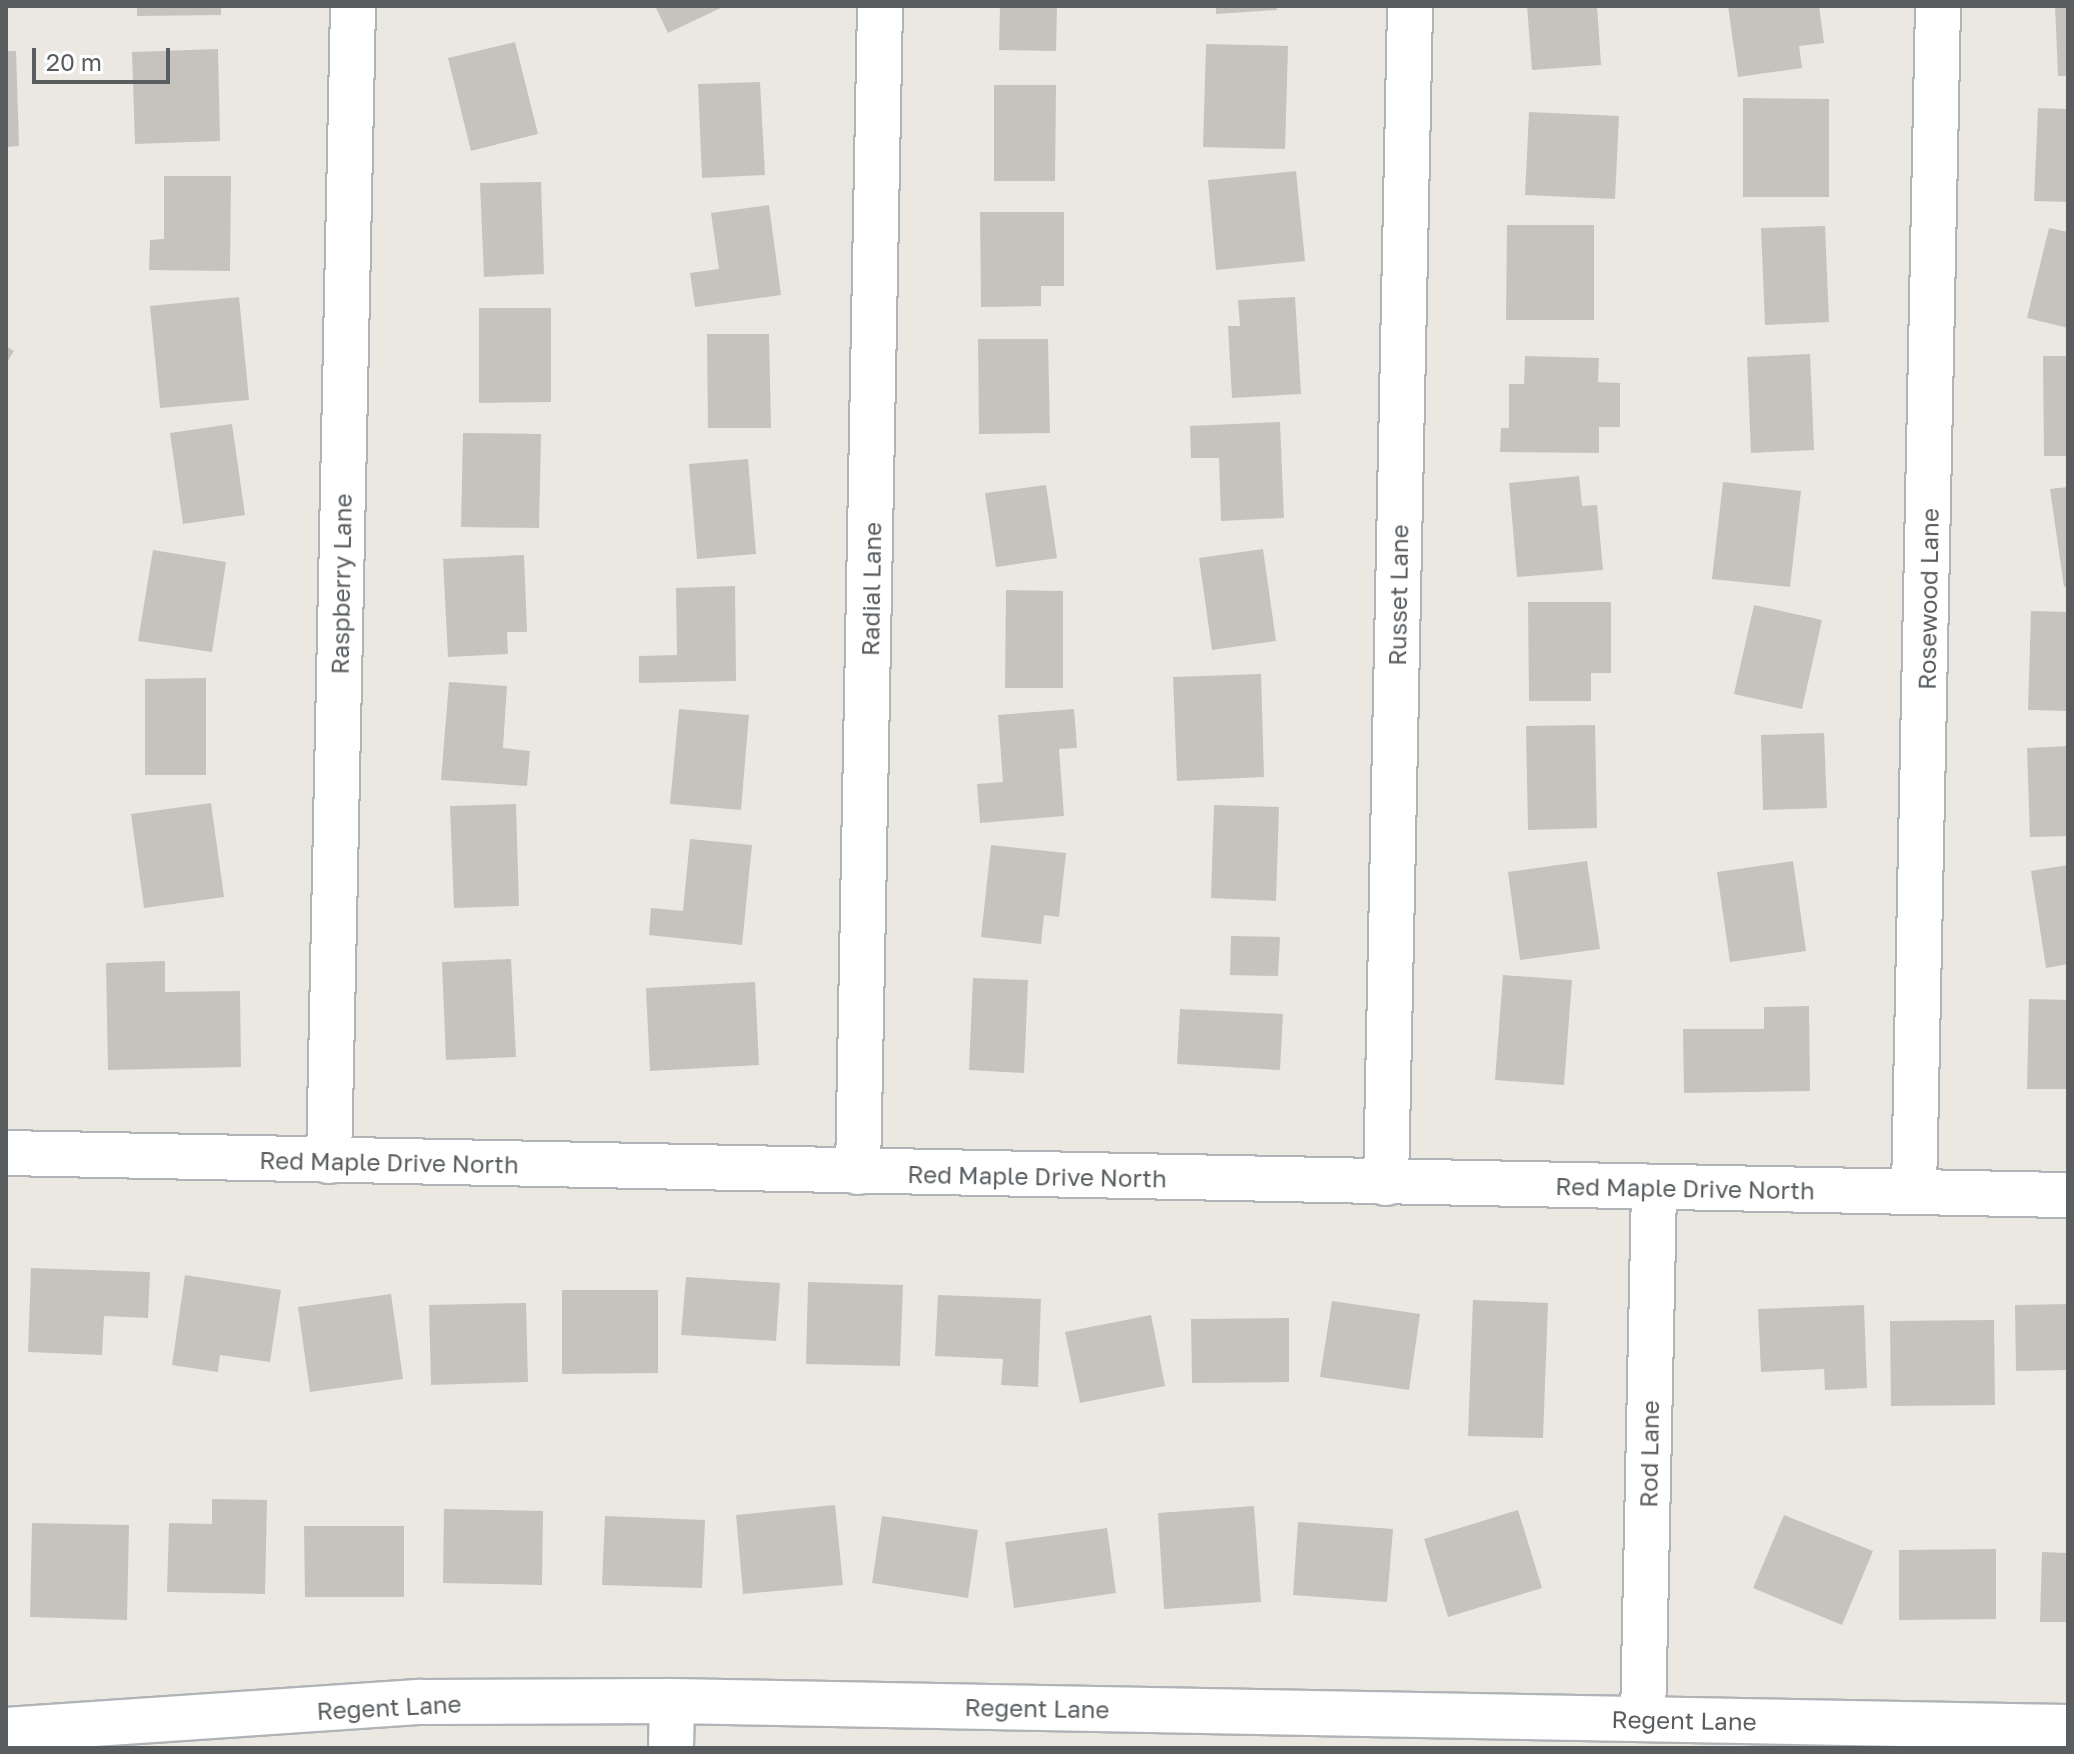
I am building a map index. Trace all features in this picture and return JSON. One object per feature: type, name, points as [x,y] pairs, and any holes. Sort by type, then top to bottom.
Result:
[{"type":"street","name":"Raspberry Lane","points":[[329,1161],[353,6]]},
{"type":"street","name":"Radial Lane","points":[[858,1172],[880,6]]},
{"type":"street","name":"Russet Lane","points":[[1386,1183],[1410,6]]},
{"type":"street","name":"Rosewood Lane","points":[[1914,1191],[1938,6]]},
{"type":"street","name":"Red Maple Drive North","points":[[6,1153],[2068,1195]]},
{"type":"street","name":"Rod Lane","points":[[1643,1719],[1654,1188]]},
{"type":"street","name":"Regent Lane","points":[[6,1730],[128,1736],[421,1702],[672,1701],[1273,1731],[1643,1719],[2068,1727]]},
{"type":"street","points":[[671,1748],[672,1701]]},
{"type":"building","points":[[137,6],[221,6],[221,15],[137,16]]},
{"type":"building","points":[[655,6],[725,6],[668,33]]},
{"type":"building","points":[[1000,6],[1057,6],[1056,51],[999,50]]},
{"type":"building","points":[[1216,6],[1276,6],[1277,10],[1216,14]]},
{"type":"building","points":[[1527,6],[1597,6],[1601,65],[1532,70]]},
{"type":"building","points":[[1728,6],[1819,6],[1824,43],[1799,46],[1802,68],[1738,77]]},
{"type":"building","points":[[2055,6],[2068,6],[2068,76],[2058,76]]},
{"type":"building","points":[[515,42],[538,134],[471,151],[448,58]]},
{"type":"building","points":[[1206,44],[1288,46],[1285,149],[1203,147]]},
{"type":"building","points":[[218,49],[220,141],[135,144],[132,52]]},
{"type":"building","points":[[6,51],[16,51],[19,146],[6,147]]},
{"type":"building","points":[[760,82],[765,175],[702,178],[698,84]]},
{"type":"building","points":[[994,85],[1056,85],[1055,181],[994,181]]},
{"type":"building","points":[[1743,98],[1829,99],[1829,197],[1743,197]]},
{"type":"building","points":[[2038,108],[2068,109],[2068,202],[2034,201]]},
{"type":"building","points":[[1529,112],[1619,116],[1615,199],[1525,195]]},
{"type":"building","points":[[1296,171],[1305,261],[1216,270],[1208,180]]},
{"type":"building","points":[[164,176],[231,176],[230,271],[149,270],[150,240],[164,239]]},
{"type":"building","points":[[541,182],[544,274],[484,277],[480,183]]},
{"type":"building","points":[[769,205],[781,295],[695,307],[690,273],[719,269],[711,213]]},
{"type":"building","points":[[980,212],[1064,212],[1064,286],[1041,286],[1041,306],[981,307]]},
{"type":"building","points":[[1507,225],[1594,225],[1594,320],[1506,320]]},
{"type":"building","points":[[1825,226],[1829,322],[1765,325],[1761,228]]},
{"type":"building","points":[[2049,228],[2068,232],[2068,328],[2027,318]]},
{"type":"building","points":[[239,297],[249,400],[160,408],[150,306]]},
{"type":"building","points":[[1295,297],[1301,394],[1232,398],[1228,326],[1240,326],[1238,300]]},
{"type":"building","points":[[479,308],[551,308],[551,402],[479,403]]},
{"type":"building","points":[[707,334],[769,334],[771,428],[708,428]]},
{"type":"building","points":[[978,339],[1048,339],[1050,433],[979,434]]},
{"type":"building","points":[[6,346],[14,351],[6,364]]},
{"type":"building","points":[[1810,354],[1814,450],[1751,453],[1747,357]]},
{"type":"building","points":[[1525,356],[1599,358],[1598,382],[1620,383],[1620,427],[1599,427],[1599,453],[1500,452],[1501,428],[1509,428],[1509,384],[1524,384]]},
{"type":"building","points":[[2043,356],[2068,356],[2068,456],[2044,456]]},
{"type":"building","points":[[1280,422],[1284,518],[1221,521],[1219,458],[1191,458],[1190,426]]},
{"type":"building","points":[[232,424],[245,515],[183,524],[170,433]]},
{"type":"building","points":[[463,433],[541,434],[539,528],[461,527]]},
{"type":"building","points":[[748,459],[756,554],[697,559],[689,464]]},
{"type":"building","points":[[1579,476],[1582,506],[1597,505],[1603,570],[1517,577],[1509,483]]},
{"type":"building","points":[[1723,482],[1801,491],[1790,587],[1712,579]]},
{"type":"building","points":[[1046,485],[1057,558],[996,567],[985,493]]},
{"type":"building","points":[[2068,487],[2068,586],[2064,587],[2050,489]]},
{"type":"building","points":[[1263,549],[1276,641],[1212,650],[1199,558]]},
{"type":"building","points":[[153,550],[226,562],[212,652],[138,641]]},
{"type":"building","points":[[524,555],[527,632],[507,632],[508,654],[448,657],[443,559]]},
{"type":"building","points":[[735,586],[736,681],[639,683],[639,656],[677,655],[676,588]]},
{"type":"building","points":[[1006,590],[1063,591],[1063,688],[1005,688]]},
{"type":"building","points":[[1528,602],[1611,602],[1611,673],[1591,673],[1591,701],[1529,701]]},
{"type":"building","points":[[1754,605],[1822,620],[1802,709],[1734,694]]},
{"type":"building","points":[[2031,611],[2068,612],[2068,711],[2028,710]]},
{"type":"building","points":[[1261,674],[1264,777],[1177,781],[1173,677]]},
{"type":"building","points":[[206,678],[206,775],[145,775],[145,679]]},
{"type":"building","points":[[449,682],[507,686],[503,748],[530,751],[527,786],[441,780]]},
{"type":"building","points":[[679,709],[749,715],[741,810],[670,804]]},
{"type":"building","points":[[1074,709],[1077,748],[1059,749],[1064,816],[980,823],[977,784],[1003,782],[998,715]]},
{"type":"building","points":[[1595,725],[1597,828],[1528,830],[1526,726]]},
{"type":"building","points":[[1824,733],[1827,808],[1763,810],[1761,735]]},
{"type":"building","points":[[2068,746],[2068,836],[2030,837],[2027,748]]},
{"type":"building","points":[[211,803],[224,897],[144,908],[131,814]]},
{"type":"building","points":[[516,804],[519,906],[454,908],[450,806]]},
{"type":"building","points":[[1214,805],[1279,807],[1276,901],[1211,898]]},
{"type":"building","points":[[690,839],[752,845],[742,945],[649,935],[651,908],[683,911]]},
{"type":"building","points":[[991,845],[1066,853],[1059,917],[1044,915],[1041,944],[981,937]]},
{"type":"building","points":[[1587,861],[1600,949],[1520,960],[1508,872]]},
{"type":"building","points":[[1793,861],[1806,951],[1730,962],[1717,872]]},
{"type":"building","points":[[2068,865],[2068,964],[2046,968],[2031,871]]},
{"type":"building","points":[[1231,936],[1280,937],[1278,976],[1230,975]]},
{"type":"building","points":[[511,959],[516,1057],[446,1060],[442,962]]},
{"type":"building","points":[[165,961],[165,992],[240,991],[241,1067],[108,1070],[106,963]]},
{"type":"building","points":[[1503,975],[1572,980],[1564,1085],[1495,1080]]},
{"type":"building","points":[[973,978],[1028,980],[1024,1073],[969,1070]]},
{"type":"building","points":[[755,982],[759,1065],[650,1071],[646,988]]},
{"type":"building","points":[[2029,999],[2068,1000],[2068,1089],[2027,1089]]},
{"type":"building","points":[[1809,1006],[1810,1091],[1684,1093],[1683,1029],[1764,1029],[1764,1007]]},
{"type":"building","points":[[1180,1009],[1283,1014],[1280,1070],[1177,1064]]},
{"type":"building","points":[[31,1268],[150,1272],[148,1318],[104,1316],[102,1355],[28,1352]]},
{"type":"building","points":[[185,1275],[281,1290],[270,1362],[220,1355],[218,1372],[172,1365]]},
{"type":"building","points":[[686,1277],[780,1283],[776,1341],[681,1335]]},
{"type":"building","points":[[808,1282],[903,1285],[900,1366],[806,1364]]},
{"type":"building","points":[[562,1290],[658,1290],[658,1373],[562,1374]]},
{"type":"building","points":[[391,1294],[403,1379],[310,1392],[298,1307]]},
{"type":"building","points":[[938,1295],[1041,1299],[1038,1387],[1001,1385],[1003,1359],[935,1356]]},
{"type":"building","points":[[1473,1300],[1548,1303],[1543,1438],[1468,1436]]},
{"type":"building","points":[[1332,1301],[1420,1314],[1409,1390],[1320,1377]]},
{"type":"building","points":[[526,1303],[528,1382],[431,1385],[429,1305]]},
{"type":"building","points":[[2068,1304],[2068,1370],[2016,1371],[2015,1305]]},
{"type":"building","points":[[1864,1305],[1867,1388],[1825,1390],[1824,1369],[1761,1372],[1758,1309]]},
{"type":"building","points":[[1151,1315],[1165,1386],[1080,1403],[1065,1332]]},
{"type":"building","points":[[1289,1318],[1289,1382],[1192,1383],[1191,1319]]},
{"type":"building","points":[[1994,1320],[1995,1405],[1891,1406],[1890,1321]]},
{"type":"building","points":[[212,1499],[267,1500],[265,1594],[167,1592],[169,1523],[212,1524]]},
{"type":"building","points":[[835,1505],[843,1585],[743,1594],[736,1515]]},
{"type":"building","points":[[1254,1506],[1261,1602],[1164,1609],[1158,1513]]},
{"type":"building","points":[[444,1509],[543,1511],[542,1585],[443,1583]]},
{"type":"building","points":[[1518,1510],[1542,1588],[1448,1617],[1424,1539]]},
{"type":"building","points":[[1784,1515],[1873,1551],[1842,1625],[1753,1588]]},
{"type":"building","points":[[605,1516],[705,1520],[702,1588],[602,1585]]},
{"type":"building","points":[[882,1516],[978,1530],[968,1598],[872,1583]]},
{"type":"building","points":[[1298,1522],[1393,1529],[1387,1602],[1293,1595]]},
{"type":"building","points":[[32,1523],[129,1525],[127,1620],[30,1617]]},
{"type":"building","points":[[304,1526],[404,1526],[404,1597],[305,1597]]},
{"type":"building","points":[[1107,1528],[1116,1593],[1014,1608],[1005,1542]]},
{"type":"building","points":[[1996,1549],[1996,1619],[1899,1620],[1899,1550]]},
{"type":"building","points":[[2042,1552],[2068,1553],[2068,1622],[2040,1622]]}]
